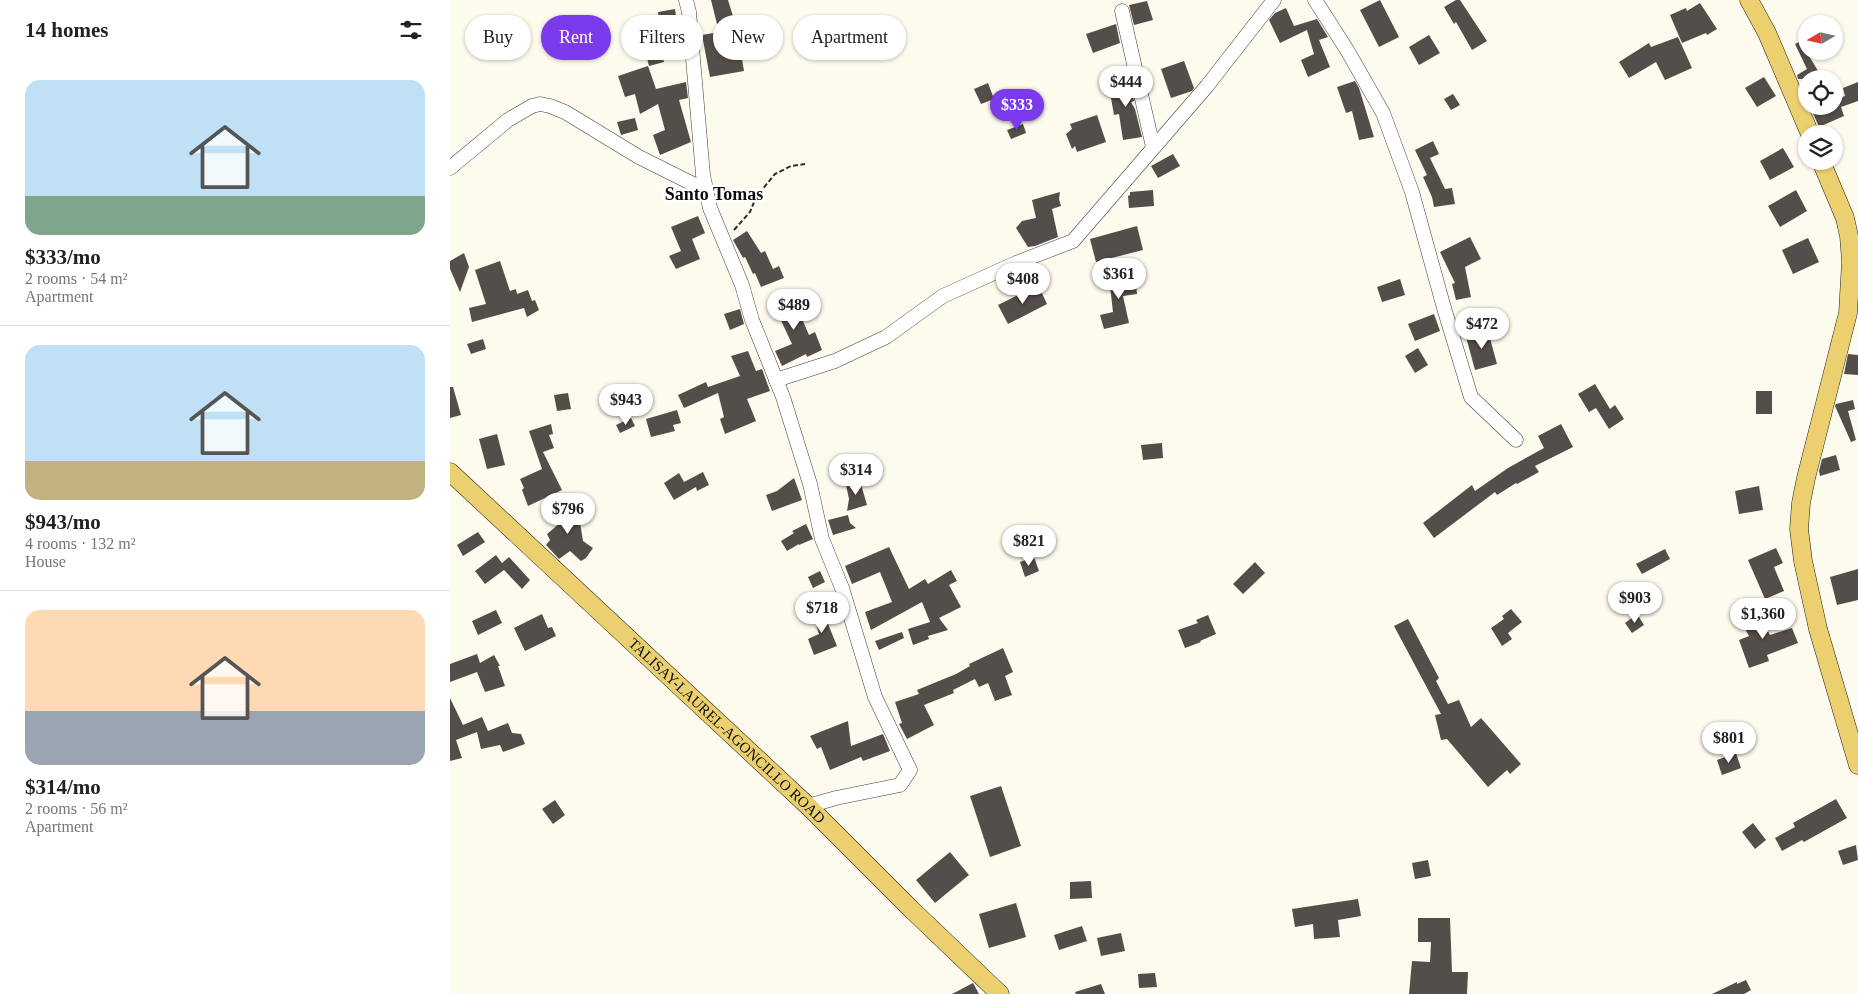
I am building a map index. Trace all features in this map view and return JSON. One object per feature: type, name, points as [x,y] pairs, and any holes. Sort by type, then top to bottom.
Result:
[{"type":"main road","points":[[1749,0],[1767,33],[1806,125]]},
{"type":"main road","points":[[1825,170],[1845,218],[1849,236],[1851,261],[1848,313],[1806,478],[1801,503],[1799,529],[1803,561],[1818,629],[1858,764]]},
{"type":"main road","name":"TALISAY-LAUREL-AGONCILLO ROAD","points":[[450,472],[808,806],[910,909],[1000,994]]},
{"type":"street","points":[[686,0],[705,190],[710,208],[742,285],[752,320],[783,396],[810,484],[822,539],[842,588],[875,697],[910,770],[900,785],[836,798],[808,806]]},
{"type":"street","points":[[776,380],[835,361],[886,337],[943,296],[1016,263],[1073,241],[1207,86],[1274,0]]},
{"type":"street","points":[[1315,0],[1348,50],[1383,113],[1412,192],[1471,397],[1516,440]]},
{"type":"street","points":[[1122,11],[1153,148]]},
{"type":"street","points":[[450,168],[508,120],[532,106],[540,104],[565,112],[639,158],[705,190]]},
{"type":"path","points":[[724,242],[750,212],[756,197],[775,174],[791,166],[805,164]]},
{"type":"building","points":[[711,0],[728,0],[733,15],[715,15]]},
{"type":"building","points":[[1380,0],[1399,37],[1379,47],[1360,10]]},
{"type":"building","points":[[1456,0],[1460,0],[1487,41],[1472,50],[1456,22],[1454,24],[1444,7]]},
{"type":"building","points":[[1147,1],[1153,20],[1134,25],[1129,5]]},
{"type":"building","points":[[1700,3],[1717,29],[1707,35],[1706,33],[1682,43],[1670,15],[1686,8],[1687,11]]},
{"type":"building","points":[[1286,8],[1294,26],[1317,19],[1328,37],[1319,40],[1330,67],[1308,77],[1301,60],[1314,54],[1307,30],[1280,43],[1269,20],[1275,13]]},
{"type":"building","points":[[675,9],[676,15],[658,15],[658,12]]},
{"type":"building","points":[[1116,24],[1120,43],[1093,53],[1086,34]]},
{"type":"building","points":[[713,33],[713,60],[742,60],[744,71],[710,77],[703,35]]},
{"type":"building","points":[[1429,35],[1440,53],[1419,65],[1409,47]]},
{"type":"building","points":[[1678,37],[1692,68],[1665,80],[1656,62],[1629,78],[1619,62],[1649,43],[1651,47]]},
{"type":"building","points":[[647,60],[663,60],[664,62],[649,66]]},
{"type":"building","points":[[1803,60],[1811,60],[1818,70],[1805,70],[1807,69]]},
{"type":"building","points":[[1184,61],[1194,88],[1192,91],[1171,98],[1161,69]]},
{"type":"building","points":[[648,66],[656,89],[686,82],[688,98],[679,100],[691,142],[660,155],[653,135],[665,130],[658,104],[640,114],[635,94],[625,97],[618,76]]},
{"type":"building","points":[[1127,72],[1134,101],[1131,102],[1135,109],[1142,137],[1123,140],[1119,114],[1114,115],[1111,98],[1118,96],[1112,76]]},
{"type":"building","points":[[1764,77],[1776,96],[1757,107],[1745,88]]},
{"type":"building","points":[[1355,81],[1359,88],[1374,137],[1359,140],[1352,111],[1346,113],[1337,87]]},
{"type":"building","points":[[1858,82],[1858,101],[1843,106],[1843,97],[1845,96],[1843,88]]},
{"type":"building","points":[[988,83],[994,99],[981,104],[974,89]]},
{"type":"building","points":[[1453,94],[1460,105],[1451,110],[1444,99]]},
{"type":"building","points":[[1843,113],[1844,116],[1824,125],[1818,125],[1814,115],[1843,115]]},
{"type":"building","points":[[1097,115],[1106,142],[1077,152],[1075,146],[1072,149],[1066,134],[1072,129],[1070,124]]},
{"type":"building","points":[[635,118],[638,130],[621,135],[617,122]]},
{"type":"building","points":[[1023,124],[1026,133],[1011,139],[1007,130]]},
{"type":"building","points":[[1433,141],[1439,154],[1430,158],[1445,189],[1452,188],[1455,204],[1434,207],[1432,197],[1423,177],[1427,175],[1415,150]]},
{"type":"building","points":[[1783,148],[1794,167],[1770,180],[1760,161]]},
{"type":"building","points":[[1173,154],[1180,166],[1158,178],[1151,166]]},
{"type":"building","points":[[1153,190],[1154,206],[1129,208],[1128,196],[1130,192]]},
{"type":"building","points":[[1796,190],[1807,211],[1780,227],[1768,206]]},
{"type":"building","points":[[1060,192],[1061,206],[1052,209],[1058,237],[1028,247],[1016,228],[1022,221],[1036,218],[1032,200]]},
{"type":"building","points":[[698,216],[705,233],[692,239],[700,259],[676,269],[669,256],[681,251],[671,227]]},
{"type":"building","points":[[1137,226],[1143,250],[1096,262],[1090,239]]},
{"type":"building","points":[[747,231],[761,253],[765,251],[773,269],[779,266],[784,278],[761,287],[755,273],[753,274],[745,257],[743,258],[733,240]]},
{"type":"building","points":[[1470,237],[1481,259],[1465,267],[1471,297],[1456,300],[1452,284],[1455,283],[1440,252]]},
{"type":"building","points":[[1808,238],[1819,262],[1793,274],[1782,250]]},
{"type":"building","points":[[464,253],[469,267],[460,292],[450,269],[450,261]]},
{"type":"building","points":[[500,261],[510,291],[516,289],[517,294],[528,290],[532,301],[535,300],[539,310],[527,317],[524,308],[472,322],[469,308],[486,304],[475,270]]},
{"type":"building","points":[[1135,274],[1137,294],[1123,296],[1129,323],[1104,329],[1100,315],[1113,312],[1109,277]]},
{"type":"building","points":[[1400,279],[1405,295],[1382,302],[1377,287]]},
{"type":"building","points":[[1038,285],[1047,304],[1008,324],[998,305]]},
{"type":"building","points":[[793,293],[809,335],[815,332],[822,350],[807,357],[806,354],[782,366],[775,351],[792,344],[778,314],[776,314],[772,299]]},
{"type":"building","points":[[740,309],[744,324],[730,330],[724,314]]},
{"type":"building","points":[[1434,314],[1440,331],[1415,341],[1408,324]]},
{"type":"building","points":[[1488,331],[1497,364],[1475,370],[1466,337]]},
{"type":"building","points":[[483,339],[486,349],[471,354],[467,344]]},
{"type":"building","points":[[1418,348],[1428,365],[1415,373],[1405,356]]},
{"type":"building","points":[[748,351],[756,371],[762,369],[770,391],[747,399],[756,421],[725,434],[720,419],[724,417],[718,393],[684,408],[678,395],[706,382],[708,387],[740,376],[731,356]]},
{"type":"building","points":[[1848,354],[1858,355],[1858,375],[1844,374]]},
{"type":"building","points":[[1595,384],[1610,409],[1615,405],[1624,419],[1609,429],[1596,408],[1589,412],[1578,394]]},
{"type":"building","points":[[450,387],[453,387],[461,415],[450,418]]},
{"type":"building","points":[[1756,391],[1772,391],[1772,414],[1756,414]]},
{"type":"building","points":[[568,393],[571,409],[557,411],[554,395]]},
{"type":"building","points":[[1853,400],[1855,409],[1848,411],[1856,440],[1851,442],[1835,406],[1836,404]]},
{"type":"building","points":[[677,410],[681,423],[673,425],[675,431],[651,437],[646,419]]},
{"type":"building","points":[[631,418],[635,426],[620,433],[616,425]]},
{"type":"building","points":[[551,424],[553,434],[549,435],[554,448],[543,452],[562,490],[528,506],[520,479],[542,469],[529,431]]},
{"type":"building","points":[[1561,424],[1573,447],[1535,466],[1539,472],[1497,495],[1495,492],[1434,538],[1423,523],[1472,485],[1475,491],[1508,468],[1544,448],[1538,436]]},
{"type":"building","points":[[497,434],[505,465],[487,469],[479,439]]},
{"type":"building","points":[[1162,443],[1163,458],[1143,460],[1141,445]]},
{"type":"building","points":[[1836,455],[1840,470],[1820,476],[1819,471],[1822,459]]},
{"type":"building","points":[[703,472],[709,485],[697,491],[696,487],[674,500],[664,483],[679,473],[684,482]]},
{"type":"building","points":[[794,478],[802,500],[772,511],[766,495],[777,491]]},
{"type":"building","points":[[860,481],[867,505],[847,511],[849,499],[846,485]]},
{"type":"building","points":[[1759,486],[1763,510],[1739,514],[1735,491]]},
{"type":"building","points":[[567,505],[578,510],[583,541],[593,548],[586,558],[581,561],[570,551],[559,559],[546,545],[550,540],[547,534],[560,523],[554,517]]},
{"type":"building","points":[[848,515],[850,523],[856,528],[833,535],[828,520]]},
{"type":"building","points":[[806,524],[813,539],[787,551],[781,541],[794,533],[792,531]]},
{"type":"building","points":[[478,532],[485,542],[463,556],[457,545]]},
{"type":"building","points":[[889,547],[909,589],[925,579],[928,584],[951,570],[957,581],[949,585],[961,607],[939,618],[948,630],[928,636],[929,639],[913,645],[908,629],[930,622],[922,602],[871,630],[865,612],[892,602],[880,572],[852,584],[845,566]]},
{"type":"building","points":[[1776,548],[1783,563],[1774,567],[1784,591],[1765,599],[1748,560]]},
{"type":"building","points":[[1665,549],[1670,559],[1642,574],[1636,564]]},
{"type":"building","points":[[496,555],[502,563],[509,557],[530,580],[522,589],[504,570],[485,584],[475,571]]},
{"type":"building","points":[[1034,557],[1039,571],[1025,577],[1020,562]]},
{"type":"building","points":[[1255,562],[1265,573],[1243,594],[1233,584]]},
{"type":"building","points":[[1858,569],[1858,600],[1837,605],[1830,577]]},
{"type":"building","points":[[820,571],[825,582],[813,588],[808,577]]},
{"type":"building","points":[[825,608],[828,618],[826,619],[837,646],[814,655],[808,639],[819,634],[812,612]]},
{"type":"building","points":[[1511,609],[1522,622],[1508,633],[1512,639],[1502,646],[1491,628],[1504,619],[1502,616]]},
{"type":"building","points":[[1756,609],[1770,635],[1792,628],[1798,643],[1767,655],[1769,661],[1749,668],[1739,640],[1749,636],[1739,618]]},
{"type":"building","points":[[496,610],[502,623],[478,635],[472,621]]},
{"type":"building","points":[[542,614],[548,628],[552,627],[556,636],[525,651],[514,628]]},
{"type":"building","points":[[1637,614],[1644,625],[1632,633],[1625,623]]},
{"type":"building","points":[[1208,615],[1216,634],[1185,648],[1178,630],[1198,623],[1196,620]]},
{"type":"building","points":[[1408,619],[1439,678],[1436,681],[1448,704],[1459,700],[1471,727],[1481,718],[1521,764],[1510,774],[1507,770],[1488,787],[1447,739],[1441,740],[1435,715],[1441,714],[1394,626]]},
{"type":"building","points":[[902,632],[904,638],[879,650],[875,641]]},
{"type":"building","points":[[1003,648],[1013,672],[1005,676],[1012,695],[995,701],[988,683],[979,687],[975,679],[953,690],[954,693],[924,705],[934,725],[907,739],[899,724],[902,723],[895,702],[919,694],[917,690],[956,674],[970,666],[969,664]]},
{"type":"building","points":[[477,654],[480,663],[494,655],[500,666],[498,666],[505,686],[485,692],[477,672],[450,682],[450,664]]},
{"type":"building","points":[[450,698],[463,725],[482,717],[488,731],[508,723],[512,733],[521,734],[525,744],[503,752],[500,745],[481,749],[477,732],[456,740],[462,758],[450,761]]},
{"type":"building","points":[[848,721],[851,746],[883,734],[890,751],[863,761],[861,757],[830,770],[821,747],[817,749],[810,736]]},
{"type":"building","points":[[1736,753],[1741,768],[1722,775],[1717,760]]},
{"type":"building","points":[[1001,786],[1021,846],[990,857],[970,796]]},
{"type":"building","points":[[1836,799],[1847,818],[1804,842],[1802,840],[1782,851],[1775,838],[1795,827],[1793,823]]},
{"type":"building","points":[[555,800],[565,815],[553,824],[542,809]]},
{"type":"building","points":[[1753,823],[1766,840],[1755,849],[1742,832]]},
{"type":"building","points":[[1856,845],[1858,860],[1843,865],[1838,851]]},
{"type":"building","points":[[950,852],[969,875],[935,903],[916,880]]},
{"type":"building","points":[[1428,860],[1431,876],[1415,879],[1412,863]]},
{"type":"building","points":[[1091,881],[1092,898],[1070,899],[1070,882]]},
{"type":"building","points":[[1358,899],[1361,916],[1338,920],[1340,937],[1314,939],[1313,924],[1295,927],[1292,909]]},
{"type":"building","points":[[1016,903],[1026,937],[989,948],[979,914]]},
{"type":"building","points":[[1418,918],[1450,918],[1452,972],[1468,972],[1467,994],[1409,994],[1412,961],[1430,962],[1431,942],[1418,942]]},
{"type":"building","points":[[1082,926],[1087,941],[1059,950],[1054,935]]},
{"type":"building","points":[[1121,933],[1125,951],[1101,956],[1097,938]]},
{"type":"building","points":[[1155,973],[1157,987],[1139,988],[1138,974]]},
{"type":"building","points":[[1746,980],[1751,990],[1744,994],[1712,994],[1737,982],[1737,984]]},
{"type":"building","points":[[973,983],[979,994],[952,994]]},
{"type":"building","points":[[1101,984],[1105,994],[1076,994],[1075,992]]},
{"type":"district","name":"Santo Tomas","points":[[714,194]]}]
